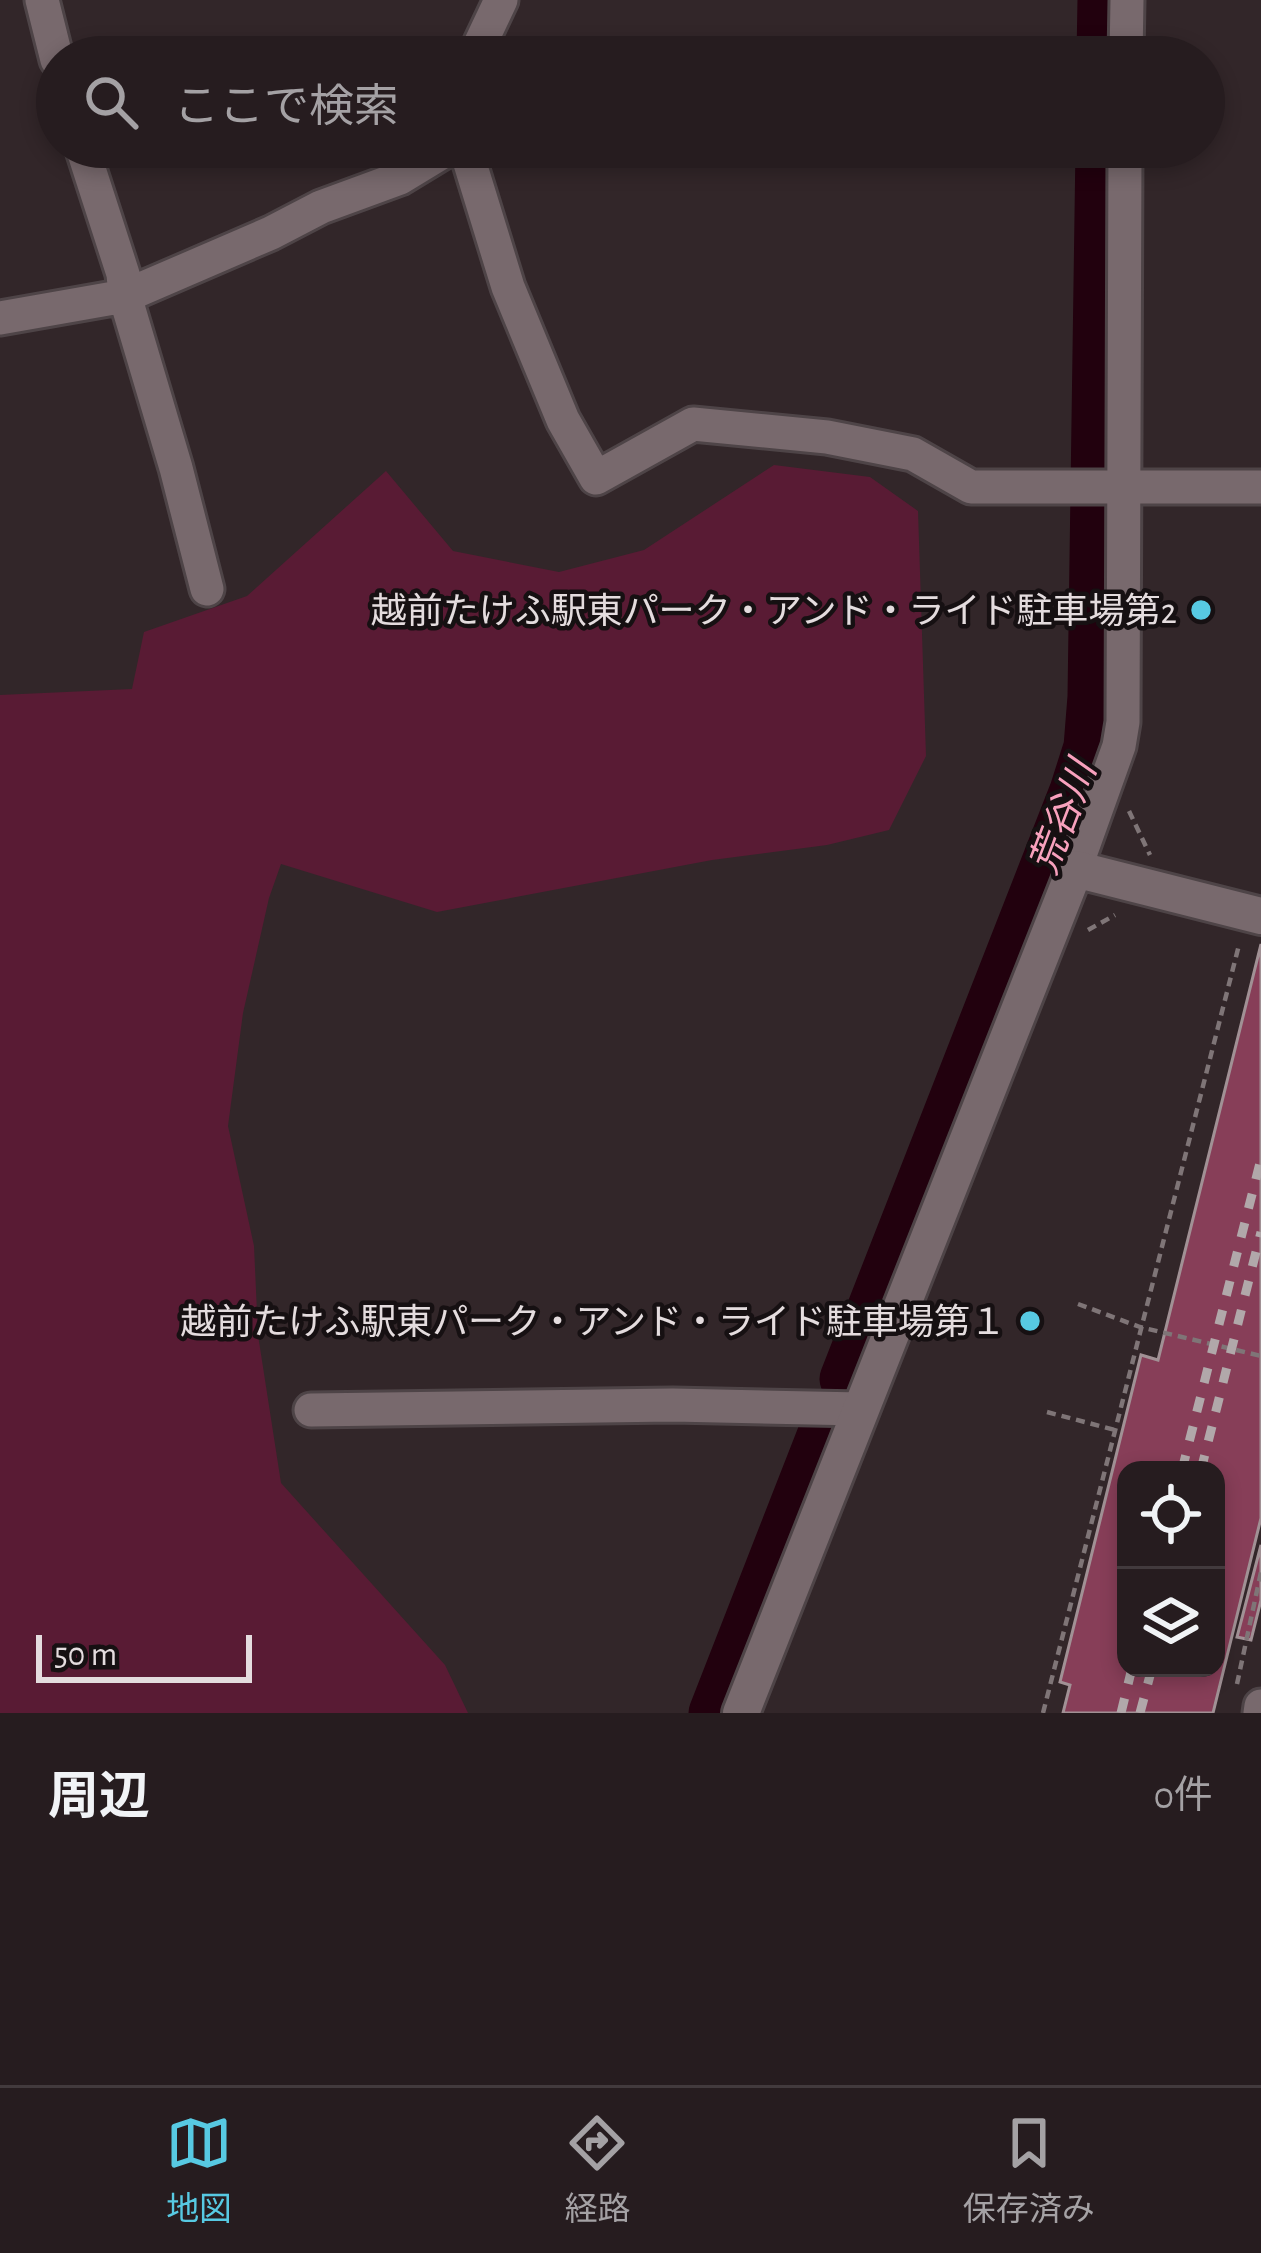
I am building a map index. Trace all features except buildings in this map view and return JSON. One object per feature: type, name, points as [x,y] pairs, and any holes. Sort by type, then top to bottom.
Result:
[{"type":"street","points":[[42,0],[51,36]]},
{"type":"street","points":[[484,36],[501,0]]},
{"type":"street","points":[[1126,36],[1127,0]]},
{"type":"street","points":[[89,168],[123,274],[125,296],[207,589]]},
{"type":"street","points":[[0,318],[125,296],[416,168]]},
{"type":"street","points":[[471,168],[508,287],[563,419],[596,478],[693,424],[827,437],[913,454],[971,487],[1261,487]]},
{"type":"street","points":[[741,1713],[852,1409],[937,1223],[1076,869],[1119,746],[1124,722],[1102,487],[1124,168]]},
{"type":"street","points":[[1076,869],[1251,924]]},
{"type":"street","points":[[311,1410],[673,1405],[852,1409]]},
{"type":"path","points":[[1124,799],[1150,855]]},
{"type":"path","points":[[1043,1713],[1115,1430],[1131,1386],[1140,1327],[1251,924]]},
{"type":"path","points":[[1078,1304],[1140,1327],[1261,1356]]},
{"type":"path","points":[[1216,1357],[1219,1347]]},
{"type":"path","points":[[1047,1412],[1115,1430]]},
{"type":"path","points":[[1252,1704],[1261,1572]]},
{"type":"shaded area","points":[[774,465],[870,477],[918,511],[926,756],[889,830],[827,845],[712,860],[437,912],[281,864],[269,898],[243,1013],[228,1126],[254,1246],[258,1335],[281,1483],[445,1665],[468,1713],[0,1713],[0,695],[132,689],[144,632],[247,596],[386,471],[453,551],[559,572],[644,550]]},
{"type":"waterway","name":"荒谷川","points":[[1102,36],[1103,0]]},
{"type":"waterway","name":"荒谷川","points":[[845,1379],[1089,747],[1101,168]]},
{"type":"waterway","name":"荒谷川","points":[[714,1713],[823,1434]]},
{"type":"railway","points":[[1184,1461],[1261,1159]]},
{"type":"railway","points":[[1203,1461],[1261,1232]]},
{"type":"railway","points":[[1121,1713],[1130,1677]]},
{"type":"railway","points":[[1140,1713],[1150,1677]]},
{"type":"place","name":"越前たけふ駅東パーク・アンド・ライド駐車場第2","points":[[1201,610]]},
{"type":"place","name":"越前たけふ駅東パーク・アンド・ライド駐車場第１","points":[[1030,1321]]}]
